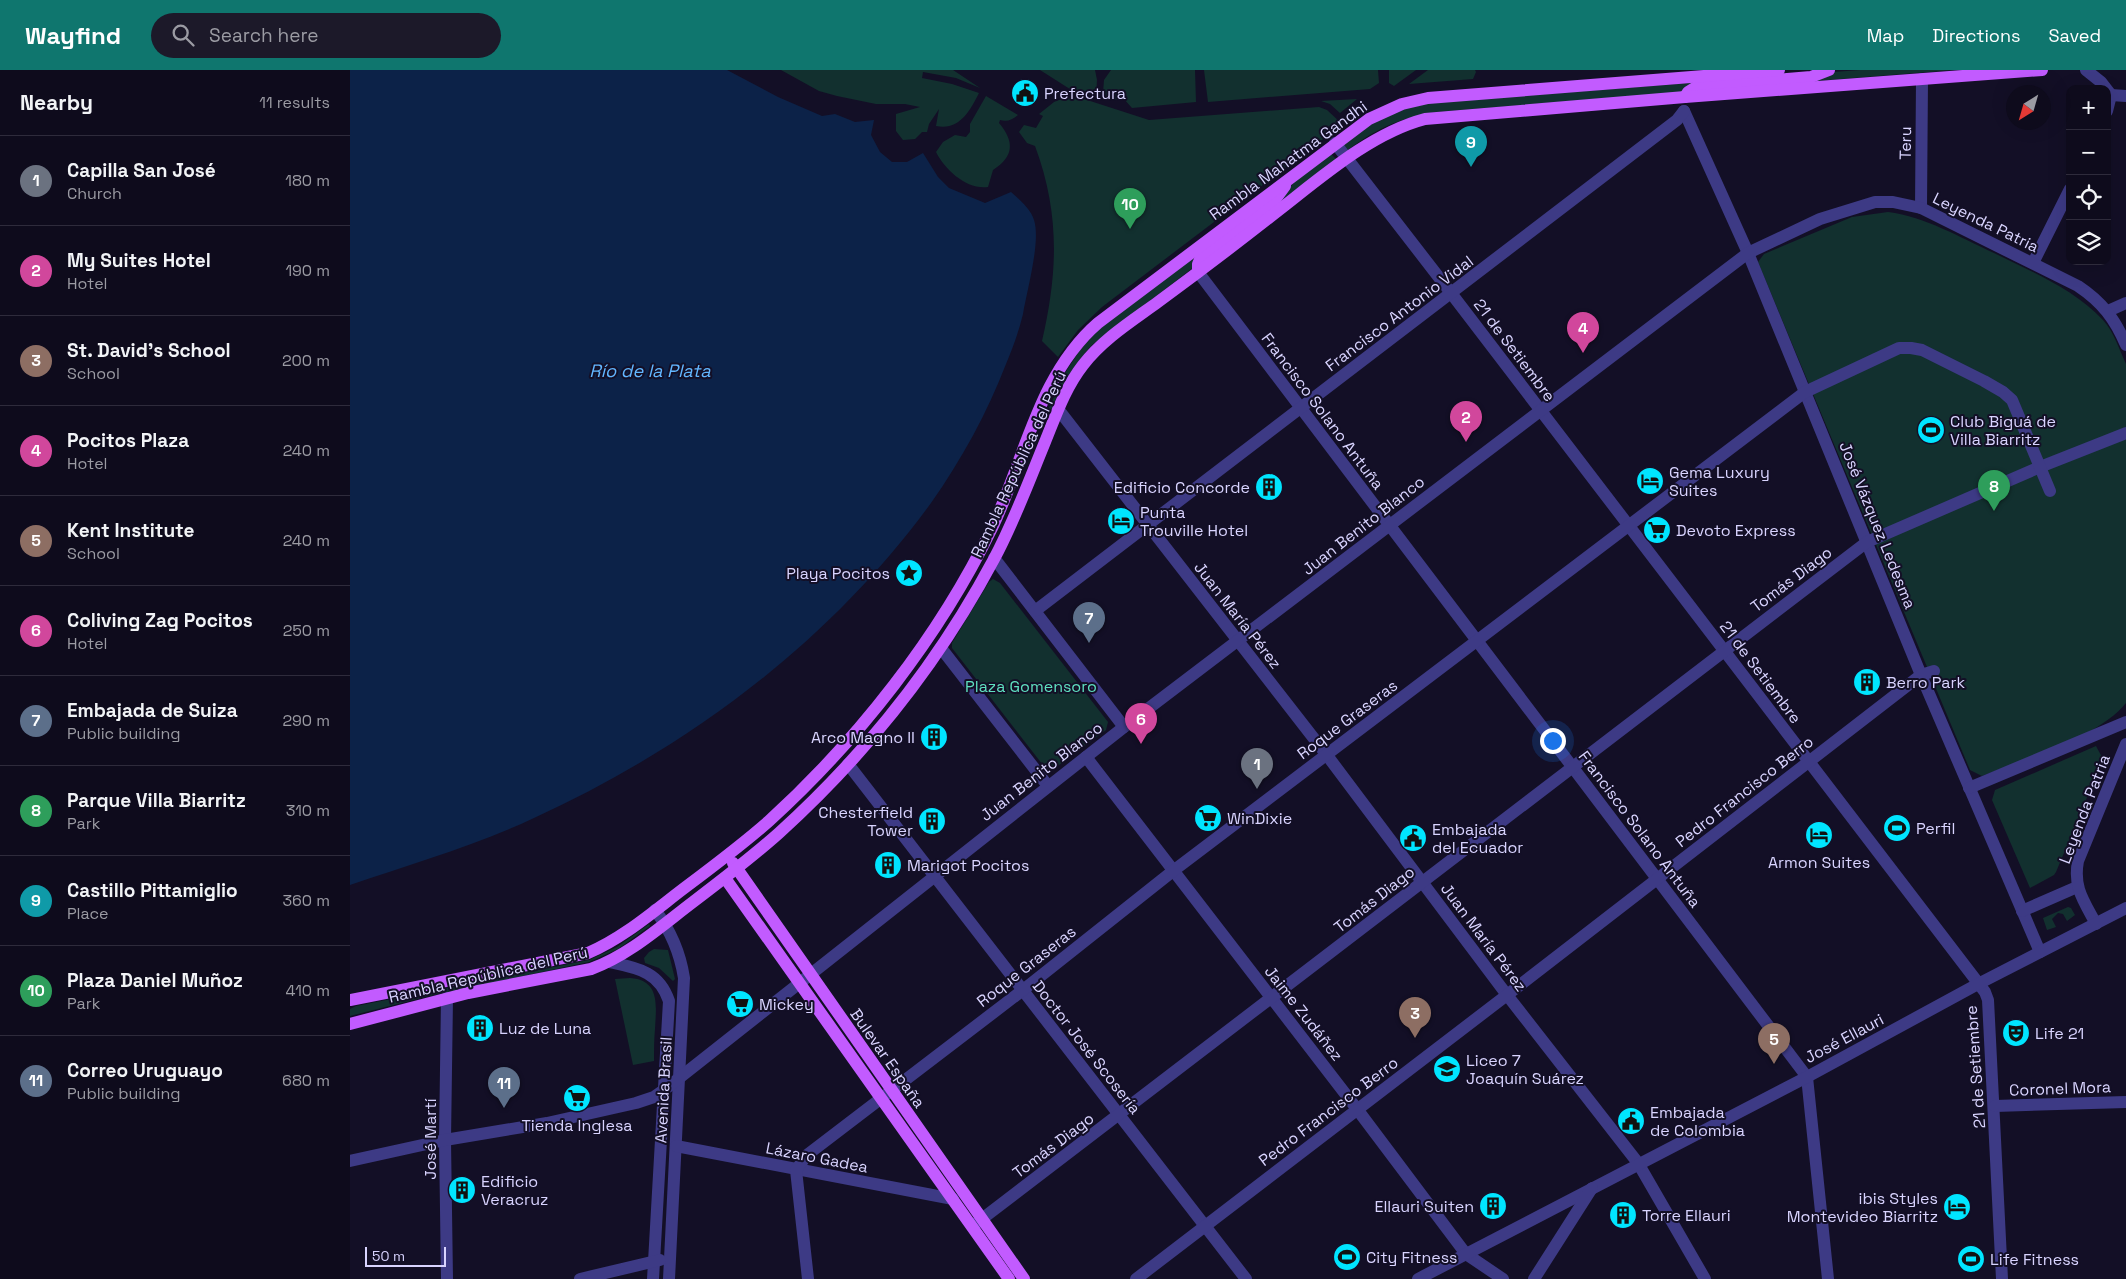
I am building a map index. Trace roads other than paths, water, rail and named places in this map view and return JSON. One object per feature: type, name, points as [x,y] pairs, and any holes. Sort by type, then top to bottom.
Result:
[{"type":"main road","name":"Rambla Mahatma Gandhi","points":[[1182,259],[1335,143],[1377,114],[1402,104],[1428,98],[1779,70]]},
{"type":"main road","points":[[1686,97],[1688,92],[1696,86],[1811,77],[1829,70]]},
{"type":"main road","points":[[1198,272],[1348,159],[1387,134],[1425,119],[2042,70]]},
{"type":"main road","points":[[1198,272],[1201,256],[1274,201],[1290,177]]},
{"type":"main road","name":"Rambla República del Perú","points":[[350,1000],[588,953],[621,936],[768,822],[827,764],[886,694],[917,653],[977,558],[1006,496],[1050,385],[1074,347],[1098,323],[1182,259]]},
{"type":"main road","name":"Rambla República del Perú","points":[[350,1024],[447,998],[591,969],[609,962],[634,947],[725,878],[779,833],[848,764],[899,705],[941,648],[994,558],[1017,510],[1058,409],[1075,376],[1096,349],[1198,272]]},
{"type":"main road","name":"Bulevar España","points":[[726,856],[810,975],[953,1199],[977,1223],[1009,1279]]},
{"type":"main road","name":"Bulevar España","points":[[725,878],[799,983],[886,1094],[977,1223],[1024,1279]]},
{"type":"street","points":[[2086,70],[2103,85]]},
{"type":"street","name":"Teru","points":[[1921,208],[1922,79]]},
{"type":"street","points":[[2111,95],[2126,96]]},
{"type":"street","points":[[1684,111],[1686,97]]},
{"type":"street","name":"José Vázquez Ledesma","points":[[1684,111],[1748,253],[1921,675],[2040,952]]},
{"type":"street","name":"Francisco Antonio Vidal","points":[[1035,611],[1677,120],[1684,111]]},
{"type":"street","name":"21 de Setiembre","points":[[1335,143],[1452,293],[1978,984],[1988,1000],[1995,1106],[2002,1279]]},
{"type":"street","points":[[2033,263],[2066,197]]},
{"type":"street","name":"Leyenda Patria","points":[[1748,253],[1820,219],[1875,202],[1893,202],[1921,208],[2033,263],[2092,295],[2108,311],[2118,326],[2126,345]]},
{"type":"street","name":"Juan Benito Blanco","points":[[350,1161],[445,1140],[556,1121],[636,1103],[654,1097],[1124,727],[1238,642],[1540,409],[1748,253]]},
{"type":"street","name":"Francisco Solano Antuña","points":[[1198,272],[1807,1077]]},
{"type":"street","points":[[2108,311],[2126,302]]},
{"type":"street","name":"Roque Graseras","points":[[796,1170],[807,1155],[1173,871],[1805,392],[1899,348],[1922,350],[1984,381],[2003,392],[2012,400],[2050,491]]},
{"type":"street","name":"Juan María Pérez","points":[[1058,409],[1326,754],[1507,995],[1638,1163],[1705,1279]]},
{"type":"street","name":"Tomás Diago","points":[[977,1223],[1867,542],[2040,467],[2126,433]]},
{"type":"street","points":[[994,558],[1124,727]]},
{"type":"street","points":[[941,648],[1048,786]]},
{"type":"street","points":[[1921,675],[1934,671]]},
{"type":"street","name":"Pedro Francisco Berro","points":[[1136,1279],[1921,675]]},
{"type":"street","points":[[1969,788],[2126,722]]},
{"type":"street","name":"Leyenda Patria","points":[[2096,924],[2077,887],[2076,873],[2078,861],[2126,744]]},
{"type":"street","name":"Jaime Zudáñez","points":[[1086,757],[1466,1254],[1504,1279]]},
{"type":"street","name":"Doctor José Scosería","points":[[848,764],[1246,1279]]},
{"type":"street","name":"Leyenda Patria","points":[[2022,911],[2077,887]]},
{"type":"street","name":"José Ellauri","points":[[1418,1279],[1638,1163],[1807,1077],[1978,984],[2126,908]]},
{"type":"street","name":"Avenida Brasil","points":[[655,910],[665,923],[677,947],[684,978],[668,1279]]},
{"type":"street","name":"Avenida Brasil","points":[[609,962],[647,972],[660,982],[667,994],[669,1011],[653,1279]]},
{"type":"street","name":"José Martí","points":[[447,998],[445,1140],[447,1279]]},
{"type":"street","points":[[1807,1077],[1828,1279]]},
{"type":"street","name":"Coronel Mora","points":[[1995,1106],[2126,1102]]},
{"type":"street","name":"Lázaro Gadea","points":[[676,1146],[953,1199]]},
{"type":"street","points":[[796,1170],[808,1279]]},
{"type":"street","points":[[1534,1279],[1592,1188]]},
{"type":"street","points":[[580,1279],[670,1258]]},
{"type":"water","name":"Río de la Plata","points":[[350,70],[727,70],[778,97],[822,116],[835,114],[855,122],[874,120],[871,135],[880,152],[892,162],[907,162],[923,153],[938,177],[949,188],[985,203],[1011,192],[1030,212],[1036,229],[1036,240],[1033,266],[1016,339],[991,400],[963,453],[931,503],[891,554],[848,601],[802,645],[753,686],[701,724],[591,790],[512,828],[443,854],[350,885]]},
{"type":"place","name":"Prefectura","points":[[1025,93]]},
{"type":"place","name":"Castillo Pittamiglio","points":[[1471,167]]},
{"type":"place","name":"Plaza Daniel Muñoz","points":[[1130,229]]},
{"type":"place","name":"Pocitos Plaza","points":[[1583,353]]},
{"type":"place","name":"Club Biguá de Villa Biarritz","points":[[1931,430]]},
{"type":"place","name":"My Suites Hotel","points":[[1466,442]]},
{"type":"place","name":"Gema Luxury Suites","points":[[1650,481]]},
{"type":"place","name":"Edificio Concorde","points":[[1269,487]]},
{"type":"place","name":"Parque Villa Biarritz","points":[[1994,511]]},
{"type":"place","name":"Punta Trouville Hotel","points":[[1121,521]]},
{"type":"place","name":"Devoto Express","points":[[1657,530]]},
{"type":"place","name":"Playa Pocitos","points":[[909,573]]},
{"type":"place","name":"Embajada de Suiza","points":[[1089,643]]},
{"type":"place","name":"Berro Park","points":[[1867,682]]},
{"type":"place","name":"Arco Magno II","points":[[934,737]]},
{"type":"place","name":"Coliving Zag Pocitos","points":[[1141,744]]},
{"type":"place","name":"Capilla San José","points":[[1257,789]]},
{"type":"place","name":"WinDixie","points":[[1208,818]]},
{"type":"place","name":"Chesterfield Tower","points":[[932,821]]},
{"type":"place","name":"Perfil","points":[[1897,828]]},
{"type":"place","name":"Armon Suites","points":[[1819,835]]},
{"type":"place","name":"Embajada del Ecuador","points":[[1413,838]]},
{"type":"place","name":"Marigot Pocitos","points":[[888,865]]},
{"type":"place","name":"Mickey","points":[[740,1004]]},
{"type":"place","name":"Luz de Luna","points":[[480,1028]]},
{"type":"place","name":"Life 21","points":[[2016,1033]]},
{"type":"place","name":"St. David's School","points":[[1415,1038]]},
{"type":"place","name":"Kent Institute","points":[[1774,1064]]},
{"type":"place","name":"Liceo 7 Joaquín Suárez","points":[[1447,1069]]},
{"type":"place","name":"Tienda Inglesa","points":[[577,1098]]},
{"type":"place","name":"Correo Uruguayo","points":[[504,1108]]},
{"type":"place","name":"Embajada de Colombia","points":[[1631,1121]]},
{"type":"place","name":"Edificio Veracruz","points":[[462,1190]]},
{"type":"place","name":"Ellauri Suiten","points":[[1493,1206]]},
{"type":"place","name":"ibis Styles Montevideo Biarritz","points":[[1957,1207]]},
{"type":"place","name":"Torre Ellauri","points":[[1623,1215]]},
{"type":"place","name":"City Fitness","points":[[1347,1257]]},
{"type":"place","name":"Life Fitness","points":[[1971,1259]]},
{"type":"park label","name":"Plaza Gomensoro","points":[[1031,686]]}]
